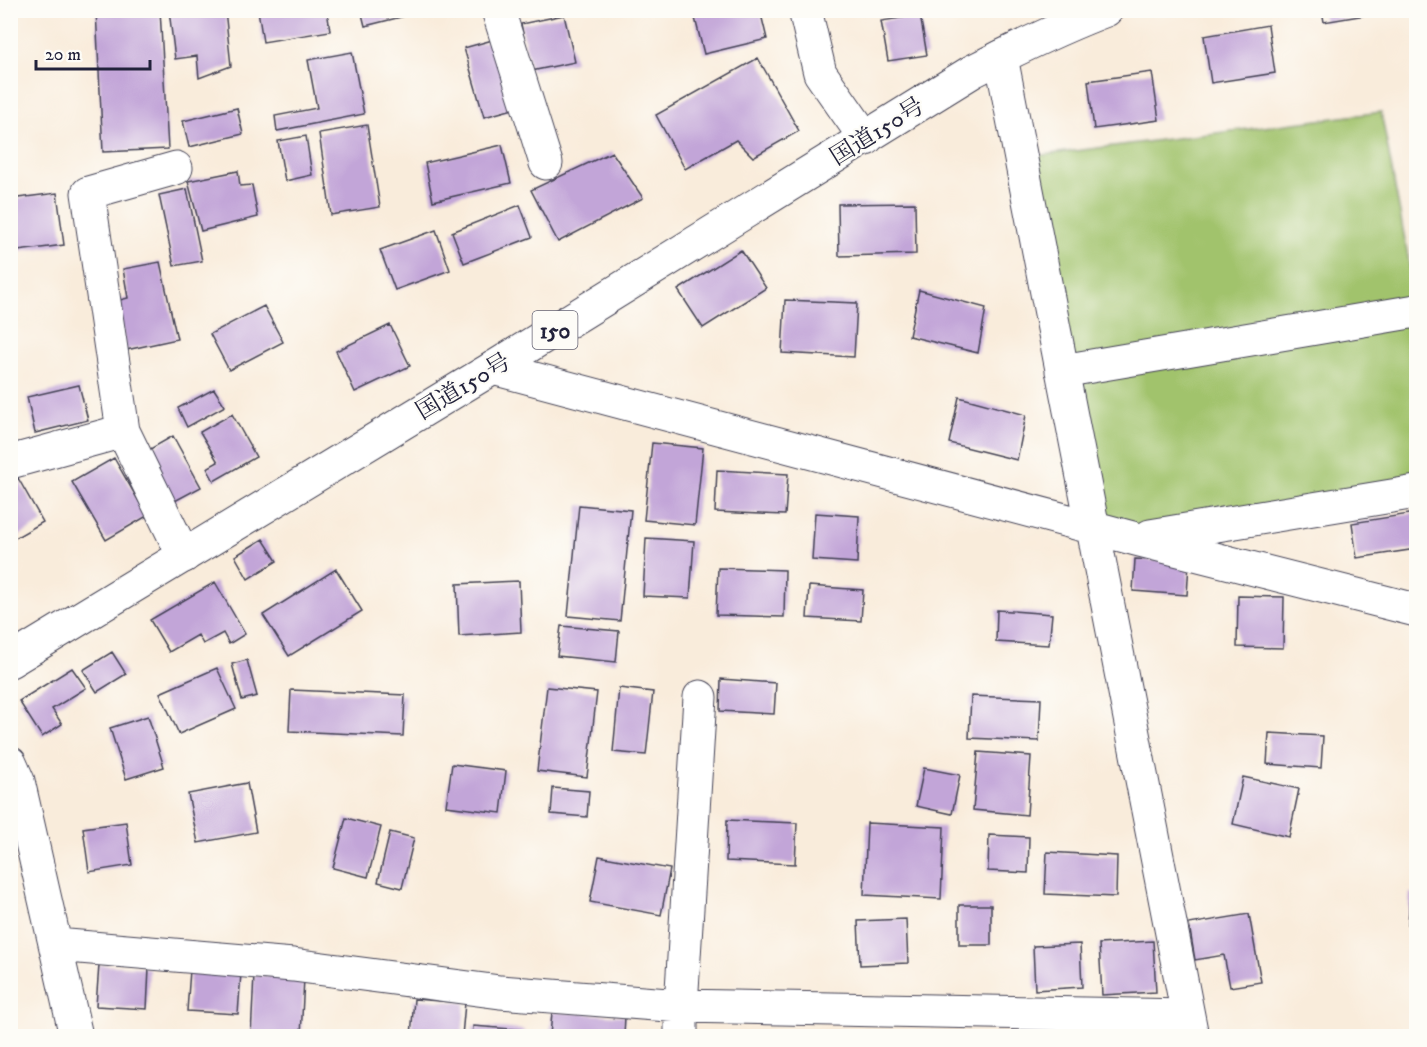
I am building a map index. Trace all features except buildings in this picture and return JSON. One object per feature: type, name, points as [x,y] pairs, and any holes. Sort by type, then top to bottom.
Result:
[{"type":"main road","points":[[498,10],[546,164]]},
{"type":"main road","points":[[805,10],[820,73],[866,139]]},
{"type":"main road","name":"国道150号","points":[[10,661],[493,368],[974,71],[1082,19],[1106,10]]},
{"type":"main road","points":[[56,945],[293,965],[500,992],[681,1021],[1190,1026],[1000,57]]},
{"type":"main road","points":[[176,168],[88,193],[123,431],[183,556]]},
{"type":"main road","points":[[1062,371],[1416,311]]},
{"type":"main road","points":[[493,368],[1416,610]]},
{"type":"main road","points":[[10,462],[123,431]]},
{"type":"main road","points":[[1136,538],[1416,492]]},
{"type":"main road","points":[[681,1021],[700,697]]},
{"type":"main road","points":[[10,763],[18,781],[76,1036]]},
{"type":"green space","points":[[1381,112],[1416,299],[1416,492],[1136,539],[1092,527],[1020,158]]}]
